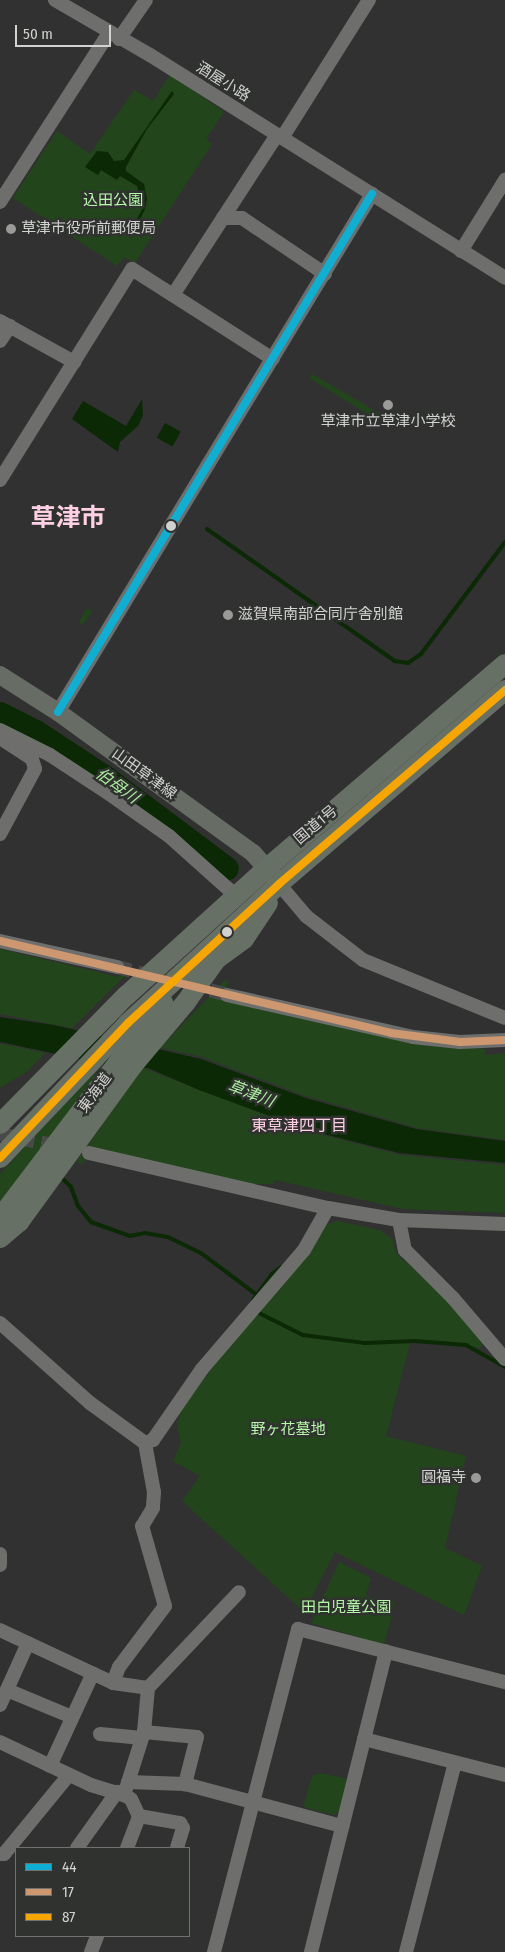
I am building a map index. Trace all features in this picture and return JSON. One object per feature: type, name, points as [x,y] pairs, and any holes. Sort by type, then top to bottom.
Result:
[{"type":"highway","name":"国道1号","points":[[3,1114],[48,1073],[132,990],[267,868],[505,664]]},
{"type":"highway","name":"国道1号","points":[[190,967],[279,884],[505,690]]},
{"type":"highway","points":[[0,1158],[34,1120],[171,998],[244,939],[279,884]]},
{"type":"highway","points":[[215,961],[226,933]]},
{"type":"highway","points":[[190,967],[215,961]]},
{"type":"highway","name":"東海道","points":[[0,1218],[171,998],[190,967]]},
{"type":"highway","points":[[0,1238],[19,1222],[133,1065],[171,998]]},
{"type":"main road","name":"山田草津線","points":[[0,675],[58,712],[253,853],[279,884]]},
{"type":"street","name":"酒屋小路","points":[[55,0],[280,136],[505,278]]},
{"type":"street","points":[[0,202],[114,36],[146,0]]},
{"type":"street","points":[[172,294],[280,136],[369,0]]},
{"type":"street","points":[[461,251],[505,180]]},
{"type":"street","points":[[58,712],[372,194]]},
{"type":"street","points":[[223,218],[242,218],[325,274]]},
{"type":"street","points":[[0,480],[132,268],[273,359]]},
{"type":"street","points":[[0,341],[5,323],[74,362]]},
{"type":"street","points":[[0,730],[50,755],[108,793],[169,836],[236,896]]},
{"type":"street","points":[[0,738],[32,759],[35,769],[1,830]]},
{"type":"street","points":[[227,995],[406,1036],[460,1042],[499,1041],[502,1017],[363,960],[306,916],[279,884]]},
{"type":"street","points":[[0,941],[116,967]]},
{"type":"street","points":[[90,1154],[328,1208],[399,1220],[505,1224]]},
{"type":"street","points":[[145,1442],[153,1440],[202,1369],[304,1250],[328,1208]]},
{"type":"street","points":[[399,1220],[405,1250],[453,1298],[505,1359]]},
{"type":"street","points":[[0,1323],[90,1404],[145,1442],[154,1492],[152,1508],[142,1526],[164,1606],[119,1667],[114,1683]]},
{"type":"street","points":[[0,1554],[0,1566]]},
{"type":"street","points":[[78,1847],[123,1790],[143,1735],[148,1688],[239,1592]]},
{"type":"street","points":[[214,1952],[298,1629],[505,1682]]},
{"type":"street","points":[[0,1630],[114,1683],[148,1688]]},
{"type":"street","points":[[0,1705],[28,1643]]},
{"type":"street","points":[[311,1952],[386,1652]]},
{"type":"street","points":[[50,1766],[93,1673]]},
{"type":"street","points":[[7,1690],[72,1717]]},
{"type":"street","points":[[100,1734],[197,1737],[185,1784]]},
{"type":"street","points":[[364,1739],[505,1775]]},
{"type":"street","points":[[0,1742],[69,1775],[123,1790],[185,1784],[342,1826]]},
{"type":"street","points":[[406,1952],[455,1762]]},
{"type":"street","points":[[0,1854],[4,1854],[69,1775]]},
{"type":"street","points":[[123,1790],[131,1799],[139,1816],[127,1847]]},
{"type":"street","points":[[139,1816],[180,1823],[183,1828],[177,1847]]},
{"type":"street","points":[[91,1952],[97,1937]]},
{"type":"green space","name":"込田公園","points":[[170,75],[224,112],[206,139],[212,144],[135,263],[124,257],[117,266],[13,198],[57,131],[90,154],[134,90],[153,101]]},
{"type":"green space","points":[[312,374],[379,413],[376,419],[309,378]]},
{"type":"green space","points":[[86,609],[93,611],[82,625],[79,621]]},
{"type":"green space","points":[[0,949],[119,977],[123,965],[129,972],[72,1028],[0,1014]]},
{"type":"green space","points":[[225,980],[228,981],[227,986],[221,1000],[410,1043],[485,1049],[485,1055],[505,1053],[505,1140],[418,1128],[303,1095],[199,1056],[160,1048]]},
{"type":"green space","points":[[0,1044],[45,1053],[28,1071],[0,1088]]},
{"type":"green space","points":[[143,1068],[308,1131],[400,1155],[505,1165],[505,1213],[403,1209],[275,1180],[274,1184],[242,1184],[87,1149],[84,1164],[76,1162]]},
{"type":"green space","points":[[97,1069],[100,1072],[0,1202],[0,1174]]},
{"type":"green space","name":"野ヶ花墓地","points":[[337,1221],[380,1230],[393,1240],[396,1253],[449,1302],[484,1342],[480,1348],[444,1341],[410,1343],[386,1436],[466,1456],[445,1548],[482,1566],[464,1615],[335,1552],[304,1612],[182,1501],[200,1476],[173,1461],[181,1443],[177,1425],[180,1412],[249,1318],[326,1225]]},
{"type":"green space","name":"田白児童公園","points":[[339,1562],[371,1578],[366,1595],[384,1602],[386,1597],[395,1603],[384,1645],[311,1623]]},
{"type":"green space","points":[[320,1773],[349,1779],[339,1811],[334,1815],[303,1807],[312,1776]]},
{"type":"water","points":[[172,91],[174,94],[147,129],[126,167],[126,171],[144,184],[147,199],[145,209],[135,230],[130,231],[143,208],[137,186],[120,176],[117,180],[101,170],[98,175],[85,167],[97,151],[108,152],[114,161],[124,160]]},
{"type":"water","points":[[142,399],[143,415],[138,426],[120,442],[118,452],[72,419],[83,401],[126,426]]},
{"type":"water","points":[[165,423],[181,432],[173,447],[157,438]]},
{"type":"water","name":"草津川","points":[[0,1017],[54,1025],[201,1059],[306,1098],[416,1129],[505,1141],[505,1163],[399,1153],[308,1130],[199,1090],[148,1068],[99,1063],[0,1042]]},
{"type":"waterway","points":[[207,529],[395,661],[408,663],[421,654],[505,542]]},
{"type":"waterway","name":"伯母川","points":[[0,714],[36,732],[106,778],[227,869]]},
{"type":"waterway","points":[[63,1179],[71,1187],[78,1206],[91,1222],[130,1236],[145,1233],[168,1237],[201,1253],[257,1295]]},
{"type":"waterway","points":[[253,1300],[272,1274],[281,1267]]},
{"type":"waterway","points":[[255,1311],[303,1335],[365,1343],[415,1341],[466,1345],[505,1367]]},
{"type":"tunnel","points":[[117,967],[155,977]]},
{"type":"tunnel","points":[[190,985],[227,995]]},
{"type":"tunnel","points":[[0,1134],[62,1147]]},
{"type":"transit line","name":"44","points":[[58,712],[372,194]]},
{"type":"transit line","name":"87","points":[[0,1158],[128,1023],[279,884],[505,690]]},
{"type":"transit line","name":"17","points":[[0,941],[391,1033],[460,1042],[505,1040]]},
{"type":"place","name":"草津市役所前郵便局","points":[[11,229]]},
{"type":"place","name":"草津市立草津小学校","points":[[388,405]]},
{"type":"place","name":"滋賀県南部合同庁舎別館","points":[[228,615]]},
{"type":"place","name":"圓福寺","points":[[476,1478]]},
{"type":"district","name":"草津市","points":[[68,518]]},
{"type":"district","name":"東草津四丁目","points":[[299,1126]]}]
